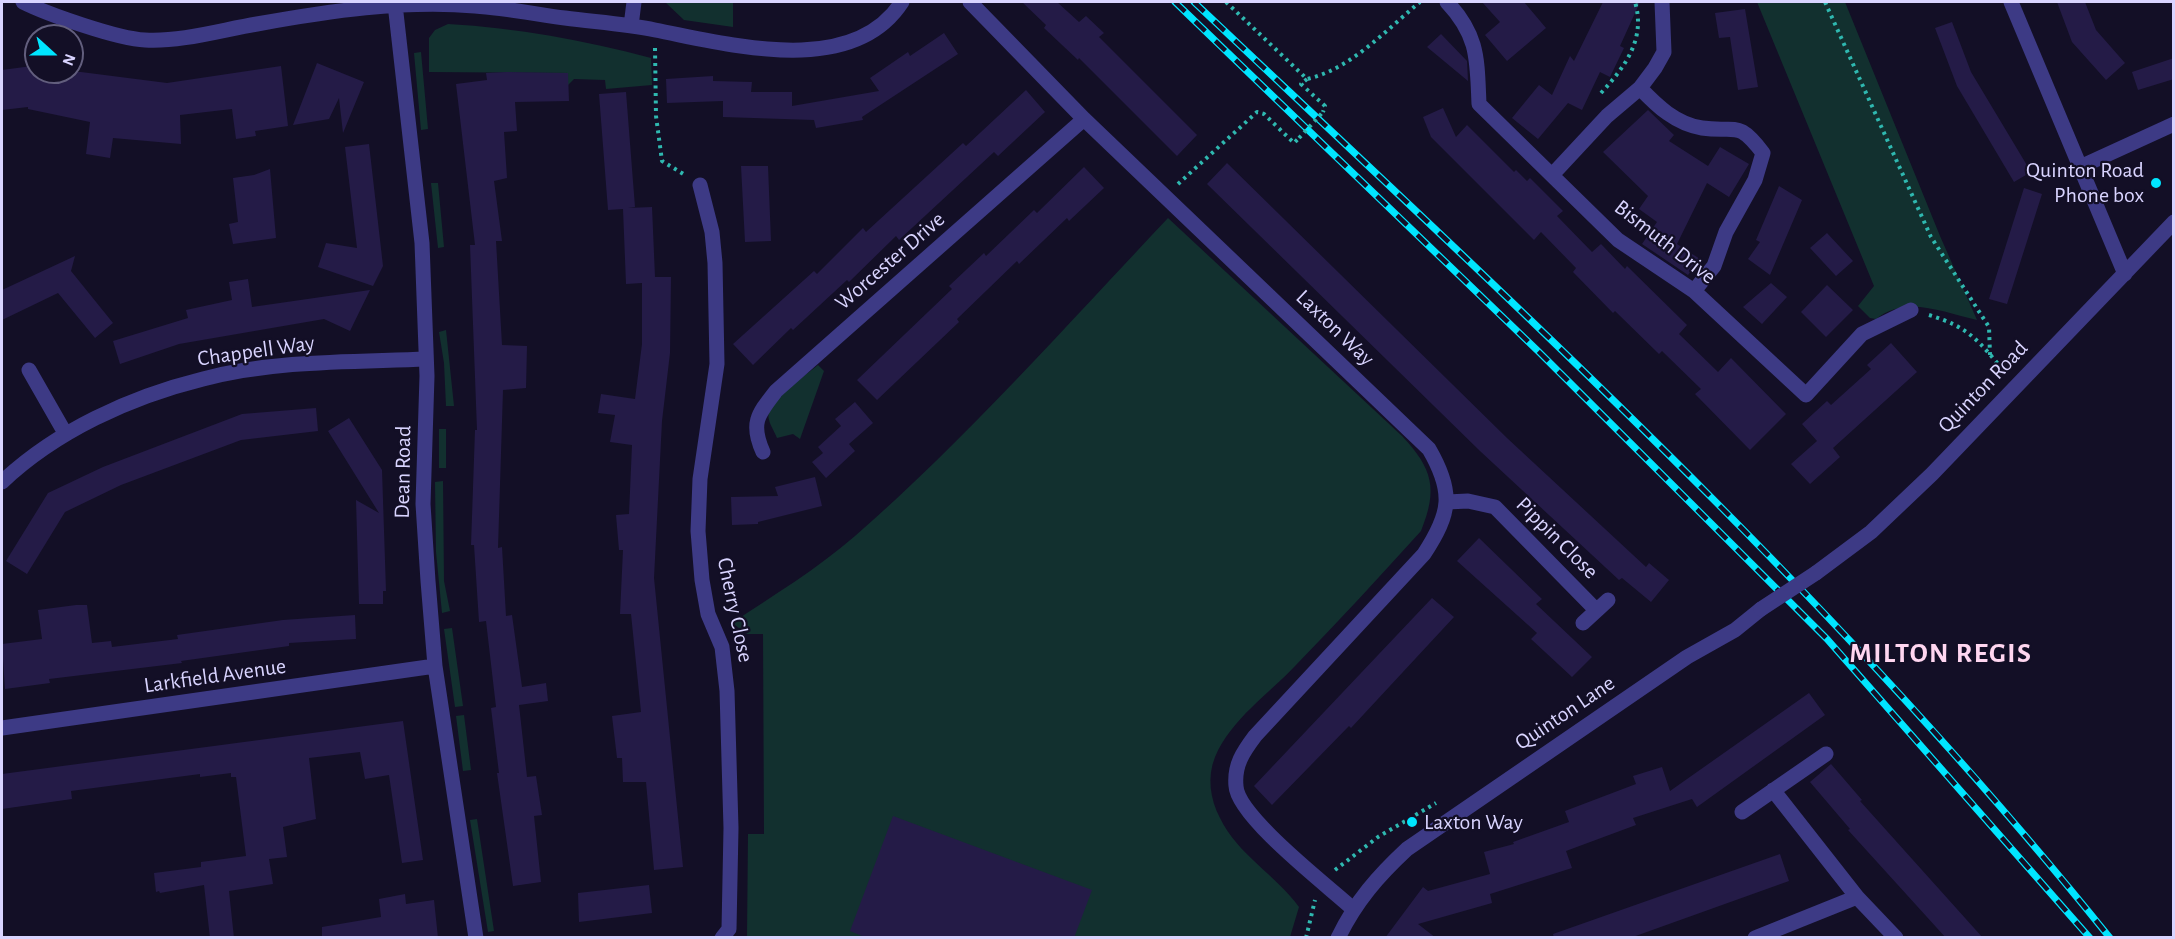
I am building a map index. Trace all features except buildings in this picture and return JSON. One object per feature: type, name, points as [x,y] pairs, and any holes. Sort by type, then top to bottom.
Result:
[{"type":"street","points":[[23,2],[92,27],[144,40],[194,36],[336,11],[396,4],[474,6],[654,29],[761,50],[816,49],[860,39],[897,10],[902,2]]},
{"type":"street","points":[[631,26],[634,2]]},
{"type":"street","name":"Laxton Way","points":[[970,2],[1164,197],[1429,449],[1443,472],[1447,502],[1443,521],[1424,554],[1255,736],[1237,764],[1235,789],[1263,829],[1352,908]]},
{"type":"street","name":"Bismuth Drive","points":[[1447,2],[1465,21],[1477,55],[1479,104],[1618,240],[1694,291],[1806,395],[1862,334],[1911,310]]},
{"type":"street","points":[[1553,174],[1607,116],[1640,88],[1664,52],[1662,2]]},
{"type":"street","points":[[2011,2],[2125,274]]},
{"type":"street","name":"Dean Road","points":[[396,4],[416,172],[426,358],[423,504],[435,666],[476,938]]},
{"type":"street","points":[[1640,88],[1665,114],[1702,128],[1734,127],[1751,137],[1763,153],[1755,180],[1726,232],[1714,266],[1694,291]]},
{"type":"street","name":"Worcester Drive","points":[[762,452],[755,434],[761,410],[776,391],[1084,119]]},
{"type":"street","points":[[2080,167],[2174,124]]},
{"type":"street","name":"Cherry Close","points":[[700,185],[712,232],[717,299],[717,364],[700,479],[698,531],[702,580],[708,614],[722,647],[727,691],[732,828],[729,929],[722,938]]},
{"type":"street","name":"Quinton Road","points":[[1816,573],[1871,532],[1932,474],[2174,222]]},
{"type":"street","name":"Chappell Way","points":[[2,482],[24,460],[65,433],[142,399],[203,378],[260,369],[426,358]]},
{"type":"street","points":[[29,370],[65,433]]},
{"type":"street","name":"Pippin Close","points":[[1447,502],[1486,503],[1513,523],[1602,605],[1583,623]]},
{"type":"street","name":"Quinton Lane","points":[[1338,938],[1352,908],[1377,876],[1407,849],[1687,657],[1735,630],[1761,609],[1816,573]]},
{"type":"street","name":"Larkfield Avenue","points":[[2,728],[435,666]]},
{"type":"street","points":[[1742,812],[1826,754]]},
{"type":"street","points":[[1773,790],[1857,897],[1896,938]]},
{"type":"street","points":[[1755,938],[1857,897]]},
{"type":"path","points":[[1226,2],[1307,79]]},
{"type":"path","points":[[1164,197],[1257,112],[1264,114],[1294,142],[1323,112],[1325,106],[1301,84],[1307,79],[1322,76],[1347,62],[1420,2]]},
{"type":"path","points":[[1599,95],[1621,71],[1635,45],[1640,29],[1635,2]]},
{"type":"path","points":[[1825,2],[1931,237],[1989,327],[1990,355]]},
{"type":"path","points":[[654,29],[656,116],[662,160],[700,185]]},
{"type":"path","points":[[1911,310],[1954,322],[1975,336],[2016,385]]},
{"type":"path","points":[[1306,938],[1313,916],[1315,896]]},
{"type":"green space","points":[[665,2],[733,2],[733,27],[684,20]]},
{"type":"green space","points":[[1757,2],[1845,2],[1940,236],[1977,320],[1938,310],[1912,307],[1887,312],[1876,319],[1870,318],[1858,306],[1874,286]]},
{"type":"green space","points":[[448,24],[499,28],[550,36],[651,58],[652,85],[606,89],[605,80],[574,79],[568,85],[568,73],[429,72],[429,38],[435,30]]},
{"type":"green space","points":[[421,52],[428,129],[421,130],[414,53]]},
{"type":"green space","points":[[431,183],[438,183],[444,247],[438,248]]},
{"type":"green space","points":[[1168,218],[1402,436],[1426,469],[1431,491],[1430,503],[1421,531],[1312,648],[1251,708],[1231,730],[1215,757],[1210,780],[1212,796],[1227,831],[1246,854],[1290,895],[1299,907],[1290,937],[747,937],[748,834],[764,834],[763,634],[746,634],[749,632],[743,631],[732,623],[826,560],[896,499],[1015,381]]},
{"type":"green space","points":[[446,330],[454,406],[446,406],[444,363],[439,332]]},
{"type":"green space","points":[[818,365],[824,371],[800,439],[793,434],[777,438],[769,418],[772,405],[784,392]]},
{"type":"green space","points":[[439,429],[446,429],[446,468],[439,468]]},
{"type":"green space","points":[[443,481],[444,581],[450,611],[442,613],[436,552],[435,482]]},
{"type":"green space","points":[[452,628],[463,706],[455,707],[444,629]]},
{"type":"green space","points":[[464,715],[471,770],[463,771],[456,716]]},
{"type":"green space","points":[[477,819],[494,931],[488,932],[470,820]]},
{"type":"railway","points":[[1175,2],[1539,352],[1827,639],[2090,938]]},
{"type":"railway","points":[[1194,2],[1551,340],[1783,571],[1896,690],[2005,812],[2110,938]]},
{"type":"place","name":"Quinton Road Phone box","points":[[2156,183]]},
{"type":"place","name":"Laxton Way","points":[[1412,822]]},
{"type":"district","name":"MILTON REGIS","points":[[1941,654]]}]
